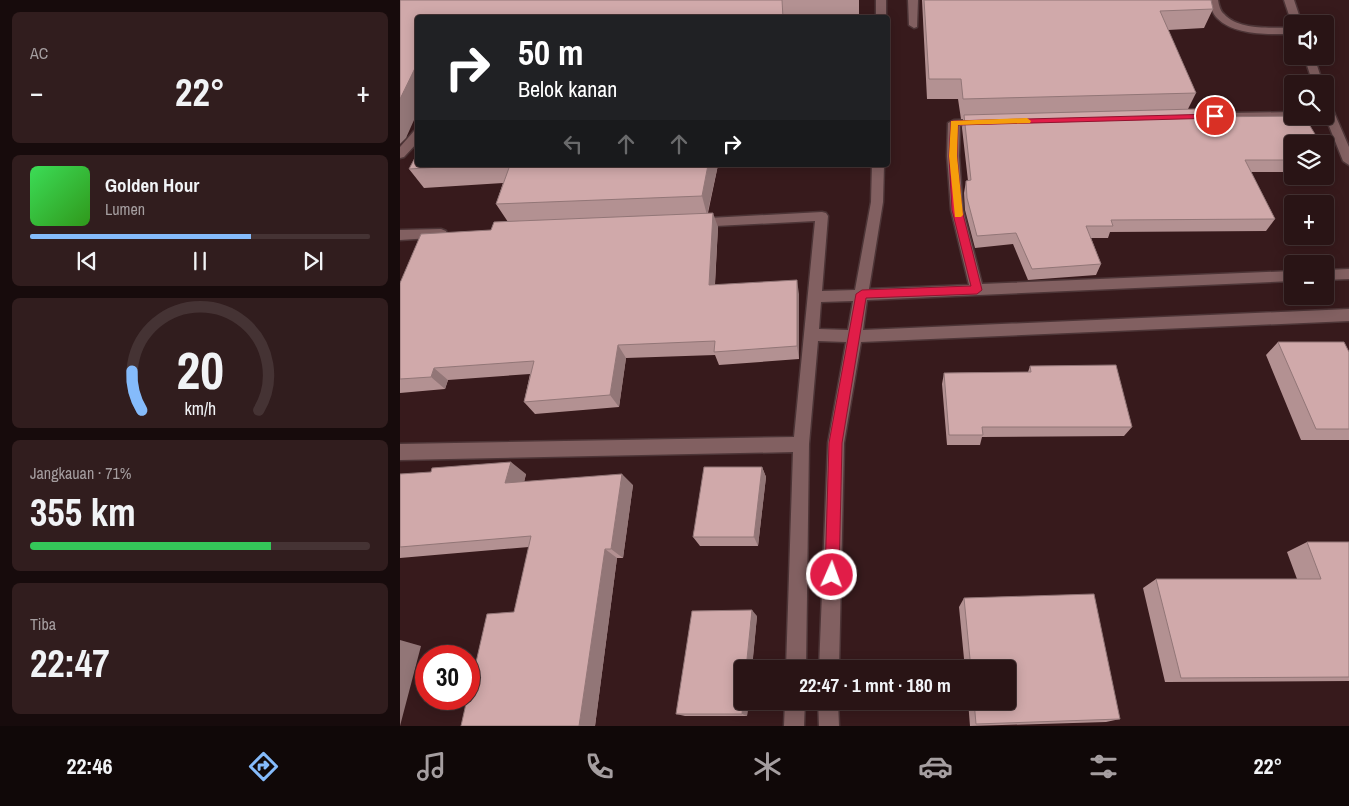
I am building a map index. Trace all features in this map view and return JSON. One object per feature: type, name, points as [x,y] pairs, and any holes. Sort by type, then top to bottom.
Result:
[{"type":"street","points":[[881,0],[881,15]]},
{"type":"street","points":[[913,0],[914,25]]},
{"type":"street","points":[[1213,0],[1219,15],[1230,23],[1245,28],[1284,30]]},
{"type":"street","points":[[1289,0],[1294,15]]},
{"type":"street","points":[[1166,118],[1284,115]]},
{"type":"street","points":[[977,290],[957,210],[953,156],[954,123],[992,122]]},
{"type":"street","points":[[1333,125],[1349,161]]},
{"type":"street","points":[[400,154],[415,137]]},
{"type":"street","points":[[829,660],[836,443],[877,202],[878,167]]},
{"type":"street","points":[[684,222],[822,216],[801,444],[796,660]]},
{"type":"street","points":[[400,236],[459,233]]},
{"type":"street","points":[[1334,275],[1349,274]]},
{"type":"street","points":[[814,297],[1284,276]]},
{"type":"street","points":[[811,335],[855,336],[1349,315]]},
{"type":"street","points":[[400,452],[801,444]]},
{"type":"street","points":[[794,726],[795,710]]},
{"type":"street","points":[[828,710],[829,726]]},
{"type":"building","points":[[400,0],[782,0],[783,15],[415,15],[415,68],[400,99]]},
{"type":"building","points":[[924,0],[1211,0],[1213,9],[1160,11],[1196,93],[963,99],[961,79],[929,79]]},
{"type":"building","points":[[1196,109],[1199,117],[1284,116],[1284,125],[1309,125],[1316,135],[1284,135],[1284,160],[1245,160],[1275,219],[1111,220],[1113,226],[1086,226],[1101,264],[1032,269],[1016,233],[977,236],[967,198],[966,181],[971,180],[964,115]]},
{"type":"building","points":[[415,158],[415,167],[441,167],[409,169]]},
{"type":"building","points":[[509,167],[708,167],[702,196],[496,204]]},
{"type":"building","points":[[713,213],[709,285],[797,280],[797,346],[714,352],[715,341],[618,345],[610,395],[524,402],[534,361],[434,368],[431,377],[400,379],[400,283],[421,234],[491,230],[494,222]]},
{"type":"building","points":[[1278,342],[1344,342],[1349,352],[1349,429],[1316,429]]},
{"type":"building","points":[[1116,365],[1132,427],[982,427],[983,435],[949,435],[944,373],[1031,372],[1030,366]]},
{"type":"building","points":[[511,462],[505,483],[622,474],[611,549],[605,549],[579,726],[461,726],[465,710],[480,710],[480,645],[487,614],[514,612],[531,536],[400,547],[400,474],[431,472],[432,468]]},
{"type":"building","points":[[704,467],[762,467],[754,537],[693,537]]},
{"type":"building","points":[[1307,542],[1349,542],[1349,677],[1181,678],[1156,579],[1321,579]]},
{"type":"building","points":[[1094,594],[1120,719],[976,724],[975,710],[1016,710],[1016,660],[970,660],[964,598]]},
{"type":"building","points":[[752,610],[747,660],[734,660],[734,710],[742,710],[742,714],[676,714],[692,611]]},
{"type":"slow traffic","points":[[958,215],[953,156],[954,123],[1027,121]]},
{"type":"route","points":[[832,575],[836,443],[862,294],[977,290],[957,210],[953,156],[954,123],[1215,116]]}]
